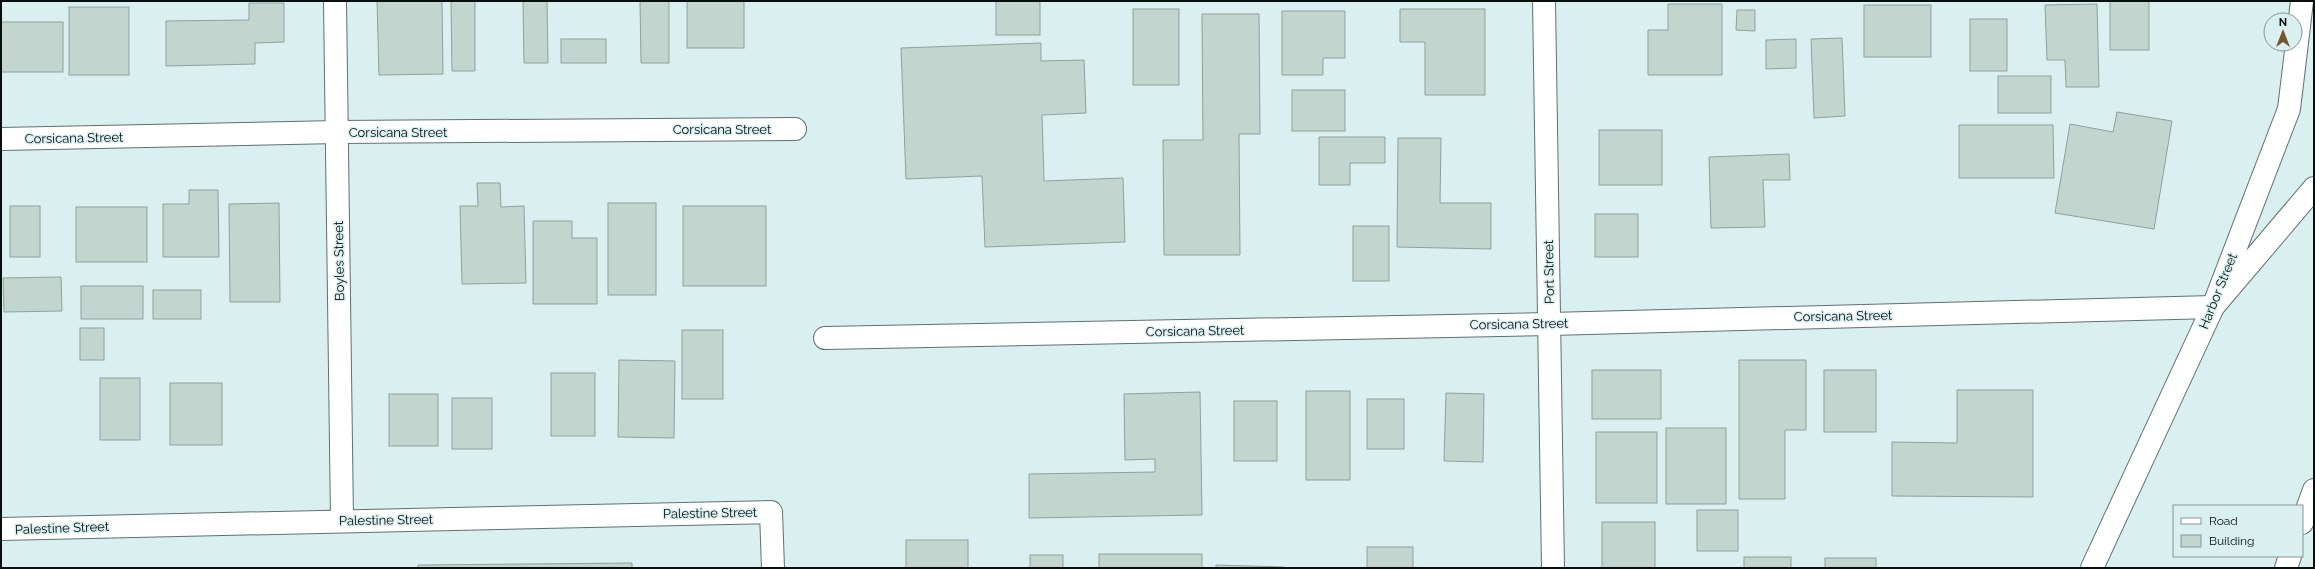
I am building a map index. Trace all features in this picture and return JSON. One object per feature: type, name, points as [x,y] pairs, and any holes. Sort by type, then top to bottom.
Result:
[{"type":"street","name":"Boyles Street","points":[[335,1],[338,132],[342,520]]},
{"type":"street","name":"Port Street","points":[[1544,1],[1553,568]]},
{"type":"street","name":"Harbor Street","points":[[2092,568],[2213,307],[2289,109],[2302,1]]},
{"type":"street","name":"Corsicana Street","points":[[1,139],[338,132],[795,129]]},
{"type":"street","points":[[2213,307],[2314,188]]},
{"type":"street","name":"Corsicana Street","points":[[825,338],[1550,324],[2213,307]]},
{"type":"street","points":[[2303,520],[2314,490]]},
{"type":"street","name":"Palestine Street","points":[[1,529],[342,520],[771,512],[774,568]]},
{"type":"street","points":[[2286,568],[2290,557]]},
{"type":"building","points":[[377,1],[442,1],[443,74],[379,75]]},
{"type":"building","points":[[451,1],[475,1],[475,71],[452,71]]},
{"type":"building","points":[[523,1],[547,1],[548,63],[524,63]]},
{"type":"building","points":[[640,1],[669,1],[669,63],[641,63]]},
{"type":"building","points":[[687,1],[744,1],[744,48],[687,48]]},
{"type":"building","points":[[996,1],[1040,1],[1040,35],[996,35]]},
{"type":"building","points":[[2110,1],[2149,1],[2149,50],[2110,50]]},
{"type":"building","points":[[249,3],[284,3],[284,42],[255,43],[255,64],[166,66],[166,21],[249,20]]},
{"type":"building","points":[[1668,4],[1722,4],[1722,75],[1648,75],[1648,30],[1668,30]]},
{"type":"building","points":[[2097,4],[2099,87],[2066,87],[2065,60],[2047,60],[2045,5]]},
{"type":"building","points":[[1864,5],[1931,5],[1931,57],[1864,57]]},
{"type":"building","points":[[69,7],[129,7],[129,75],[69,75]]},
{"type":"building","points":[[1133,9],[1179,9],[1179,85],[1133,85]]},
{"type":"building","points":[[1400,9],[1485,9],[1485,95],[1425,95],[1425,42],[1400,42]]},
{"type":"building","points":[[1737,10],[1755,10],[1755,31],[1736,30]]},
{"type":"building","points":[[1282,11],[1345,11],[1345,58],[1323,58],[1323,75],[1282,75]]},
{"type":"building","points":[[1202,14],[1259,14],[1260,134],[1239,134],[1240,255],[1164,255],[1163,140],[1203,140]]},
{"type":"building","points":[[1970,19],[2007,19],[2007,71],[1970,71]]},
{"type":"building","points":[[1,22],[63,22],[63,72],[1,72]]},
{"type":"building","points":[[1842,38],[1845,116],[1814,118],[1811,39]]},
{"type":"building","points":[[561,39],[606,39],[606,63],[561,63]]},
{"type":"building","points":[[1796,39],[1796,68],[1766,69],[1766,40]]},
{"type":"building","points":[[1041,43],[1041,61],[1084,60],[1086,113],[1042,115],[1044,181],[1123,178],[1125,242],[985,247],[982,176],[906,179],[901,48]]},
{"type":"building","points":[[1998,76],[2051,76],[2051,113],[1998,113]]},
{"type":"building","points":[[1292,90],[1345,90],[1345,131],[1292,131]]},
{"type":"building","points":[[2117,112],[2172,121],[2154,229],[2055,213],[2070,124],[2113,132]]},
{"type":"building","points":[[1959,125],[2053,125],[2054,178],[1959,178]]},
{"type":"building","points":[[1599,130],[1662,130],[1662,185],[1599,185]]},
{"type":"building","points":[[1319,137],[1385,137],[1385,163],[1350,163],[1350,185],[1319,185]]},
{"type":"building","points":[[1398,138],[1441,138],[1440,203],[1491,203],[1491,249],[1397,247]]},
{"type":"building","points":[[1789,154],[1790,180],[1763,180],[1765,227],[1711,228],[1709,157]]},
{"type":"building","points":[[477,183],[500,183],[501,207],[524,206],[526,283],[462,284],[460,206],[478,206]]},
{"type":"building","points":[[189,190],[218,190],[219,257],[163,257],[163,204],[189,204]]},
{"type":"building","points":[[279,203],[280,302],[230,302],[229,204]]},
{"type":"building","points":[[608,203],[656,203],[656,295],[608,295]]},
{"type":"building","points":[[10,206],[40,206],[40,257],[10,257]]},
{"type":"building","points":[[683,206],[766,206],[766,286],[683,286]]},
{"type":"building","points":[[76,207],[147,207],[147,262],[76,262]]},
{"type":"building","points":[[1595,214],[1638,214],[1638,257],[1595,257]]},
{"type":"building","points":[[533,221],[572,221],[572,238],[597,238],[597,304],[533,304]]},
{"type":"building","points":[[1353,226],[1389,226],[1389,281],[1353,281]]},
{"type":"building","points":[[61,277],[62,311],[4,312],[3,278]]},
{"type":"building","points":[[81,286],[143,286],[143,319],[81,319]]},
{"type":"building","points":[[153,290],[201,290],[201,319],[153,319]]},
{"type":"building","points":[[80,328],[104,328],[104,360],[80,360]]},
{"type":"building","points":[[682,330],[723,330],[723,399],[682,399]]},
{"type":"building","points":[[619,360],[675,361],[674,438],[618,437]]},
{"type":"building","points":[[1739,360],[1806,360],[1806,430],[1785,430],[1785,499],[1739,499]]},
{"type":"building","points":[[1592,370],[1661,370],[1661,419],[1592,419]]},
{"type":"building","points":[[1824,370],[1876,370],[1876,432],[1824,432]]},
{"type":"building","points":[[551,373],[595,373],[595,436],[551,436]]},
{"type":"building","points":[[100,378],[140,378],[140,440],[100,440]]},
{"type":"building","points":[[170,383],[222,383],[222,445],[170,445]]},
{"type":"building","points":[[1957,390],[2033,390],[2033,497],[1892,496],[1892,442],[1957,443]]},
{"type":"building","points":[[1306,391],[1350,391],[1350,480],[1306,480]]},
{"type":"building","points":[[1200,392],[1202,515],[1029,518],[1029,474],[1155,472],[1155,459],[1125,460],[1124,394]]},
{"type":"building","points":[[1446,393],[1484,394],[1483,462],[1444,461]]},
{"type":"building","points":[[389,394],[438,394],[438,446],[389,446]]},
{"type":"building","points":[[452,398],[492,398],[492,449],[452,449]]},
{"type":"building","points":[[1367,399],[1404,399],[1404,449],[1367,449]]},
{"type":"building","points":[[1234,401],[1277,401],[1277,461],[1234,461]]},
{"type":"building","points":[[1666,428],[1726,428],[1726,504],[1666,504]]},
{"type":"building","points":[[1596,432],[1657,432],[1657,503],[1596,503]]},
{"type":"building","points":[[1697,510],[1738,510],[1738,551],[1697,551]]},
{"type":"building","points":[[1602,522],[1655,522],[1655,568],[1602,568]]},
{"type":"building","points":[[906,540],[968,540],[968,568],[906,568]]},
{"type":"building","points":[[1367,547],[1413,547],[1413,568],[1367,568]]},
{"type":"building","points":[[1099,554],[1202,554],[1202,568],[1099,568]]},
{"type":"building","points":[[1030,555],[1063,555],[1063,568],[1030,568]]},
{"type":"building","points":[[1744,557],[1791,557],[1791,568],[1744,568]]},
{"type":"building","points":[[1825,558],[1876,558],[1876,568],[1825,568]]},
{"type":"building","points":[[632,563],[632,568],[418,568],[418,565]]},
{"type":"building","points":[[1216,565],[1284,567],[1284,568],[1216,568]]}]
